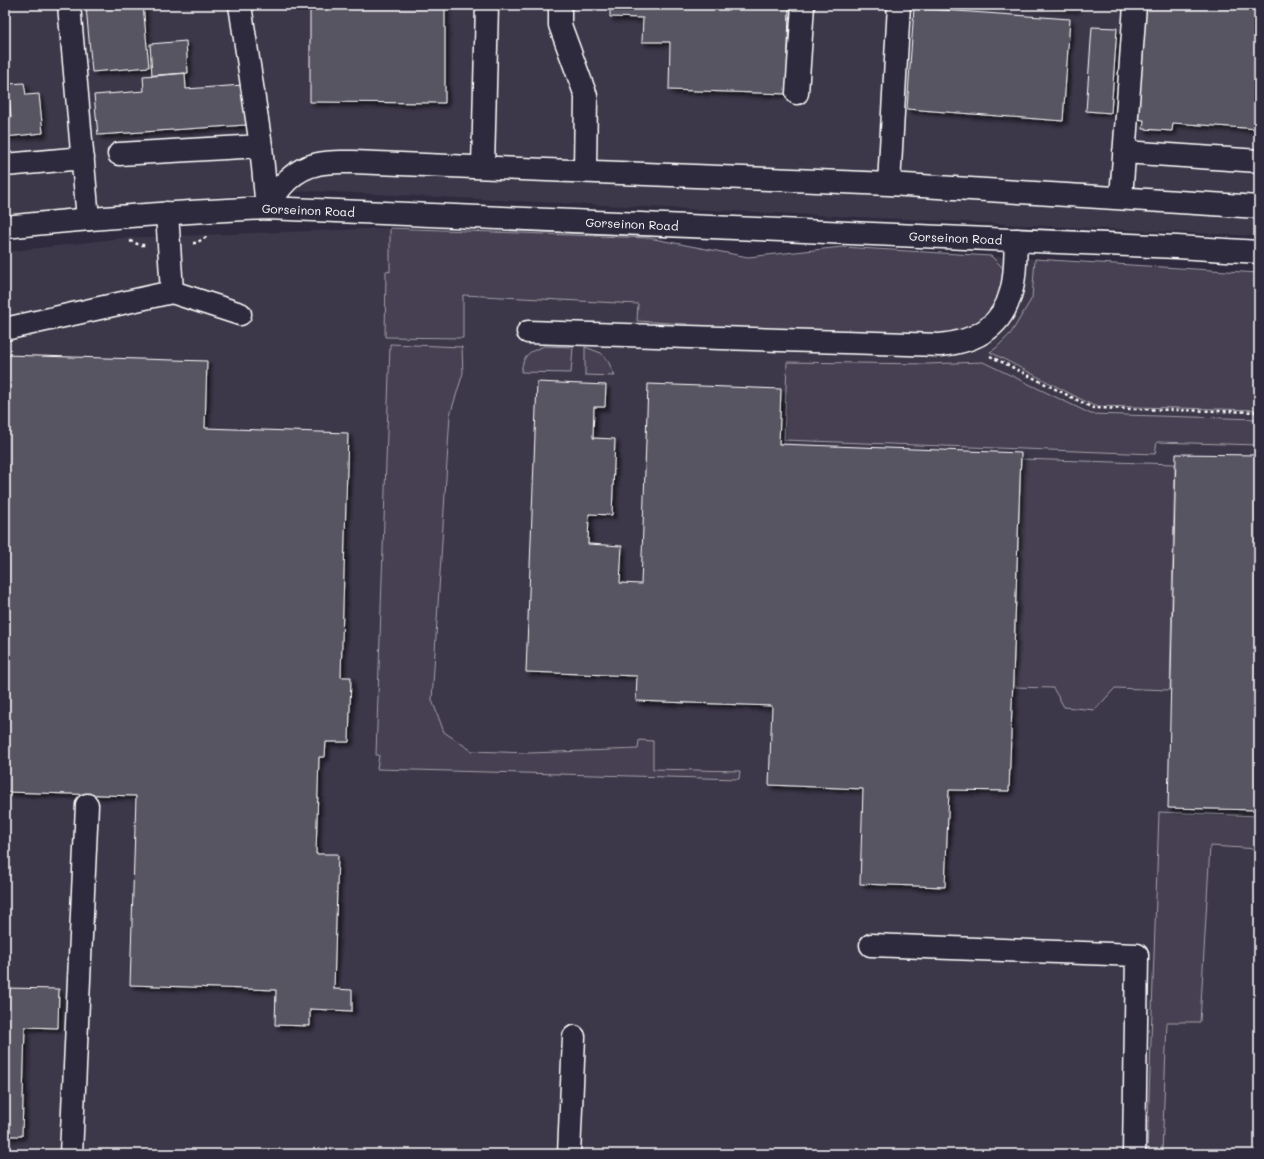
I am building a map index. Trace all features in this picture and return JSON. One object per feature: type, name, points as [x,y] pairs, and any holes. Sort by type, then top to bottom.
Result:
[{"type":"main road","points":[[69,5],[88,219]]},
{"type":"main road","points":[[240,5],[261,146],[267,208]]},
{"type":"main road","points":[[483,167],[487,5]]},
{"type":"main road","points":[[560,5],[560,25],[586,96],[585,171]]},
{"type":"main road","points":[[797,93],[803,5]]},
{"type":"main road","points":[[889,184],[899,5]]},
{"type":"main road","points":[[1121,198],[1135,5]]},
{"type":"main road","points":[[119,154],[261,146]]},
{"type":"main road","points":[[1124,152],[1259,161]]},
{"type":"main road","points":[[5,165],[83,158]]},
{"type":"main road","points":[[267,208],[276,191],[291,176],[303,169],[318,164],[353,162],[889,184],[1259,207]]},
{"type":"main road","name":"Gorseinon Road","points":[[5,227],[167,213],[267,208],[1016,240],[1259,252]]},
{"type":"main road","points":[[167,213],[172,292]]},
{"type":"main road","points":[[528,332],[940,346],[963,342],[981,334],[992,326],[1001,315],[1007,304],[1014,279],[1016,240]]},
{"type":"main road","points":[[5,328],[172,292],[240,314]]},
{"type":"main road","points":[[71,1154],[87,805]]},
{"type":"main road","points":[[871,945],[1137,955],[1134,1154]]},
{"type":"main road","points":[[569,1154],[574,1037]]},
{"type":"path","points":[[963,342],[1093,408],[1259,412]]},
{"type":"shaded area","points":[[5,5],[1259,5],[1259,236],[310,191],[232,196],[5,217]]},
{"type":"shaded area","points":[[390,228],[649,238],[748,257],[842,247],[1259,273],[1259,1154],[5,1154],[5,252],[122,238]]},
{"type":"shaded area","points":[[390,228],[649,238],[748,257],[842,247],[991,256],[1004,269],[1000,309],[958,337],[687,330],[687,324],[637,321],[638,304],[463,295],[463,338],[385,337],[386,271],[390,272]]},
{"type":"shaded area","points":[[1035,259],[1259,273],[1259,410],[1094,406],[990,352],[1011,333],[1032,298]]},
{"type":"shaded area","points":[[390,344],[462,347],[463,373],[450,415],[432,700],[444,732],[472,751],[530,753],[638,749],[639,740],[653,741],[653,769],[740,771],[739,779],[377,769],[379,755],[376,755]]},
{"type":"shaded area","points":[[544,346],[573,347],[571,373],[521,372],[525,357],[530,352]]},
{"type":"shaded area","points":[[585,347],[601,353],[609,363],[615,376],[585,375]]},
{"type":"shaded area","points":[[787,362],[927,364],[983,362],[1091,414],[1259,419],[1259,445],[1157,442],[1155,454],[784,440]]},
{"type":"shaded area","points":[[1021,459],[1175,464],[1170,690],[1115,688],[1095,710],[1064,707],[1053,688],[1013,687]]},
{"type":"shaded area","points":[[1159,812],[1259,816],[1259,849],[1210,846],[1200,1022],[1167,1022],[1162,1154],[1147,1154]]},
{"type":"building","points":[[102,5],[143,5],[149,67],[92,72],[86,7]]},
{"type":"building","points":[[310,5],[445,5],[445,103],[310,102]]},
{"type":"building","points":[[610,5],[789,5],[787,94],[669,90],[670,42],[642,42],[643,18],[610,17]]},
{"type":"building","points":[[1006,5],[1076,5],[1076,9]]},
{"type":"building","points":[[1145,5],[1259,5],[1259,129],[1173,123],[1172,131],[1143,129],[1144,120],[1136,119]]},
{"type":"building","points":[[914,8],[1070,19],[1063,121],[907,109]]},
{"type":"building","points":[[1092,27],[1117,28],[1111,113],[1086,111]]},
{"type":"building","points":[[186,41],[188,73],[152,76],[150,44]]},
{"type":"building","points":[[185,73],[186,89],[243,85],[246,125],[98,135],[94,95],[144,91],[143,76]]},
{"type":"building","points":[[24,83],[26,95],[39,94],[43,133],[5,137],[5,118],[11,117],[8,84]]},
{"type":"building","points":[[5,355],[207,361],[205,428],[348,433],[341,677],[351,677],[349,742],[326,742],[325,757],[319,757],[316,854],[338,854],[334,989],[352,990],[352,1011],[310,1009],[310,1026],[275,1025],[276,990],[130,985],[136,796],[5,792]]},
{"type":"building","points":[[537,382],[606,385],[605,407],[594,407],[593,438],[615,439],[612,515],[589,514],[588,544],[622,546],[620,583],[641,584],[648,384],[781,389],[779,444],[1021,453],[1009,791],[949,790],[945,887],[860,884],[863,789],[769,785],[772,706],[636,701],[637,676],[526,672]]},
{"type":"building","points":[[1176,454],[1259,455],[1259,810],[1168,808]]},
{"type":"building","points":[[5,988],[59,989],[58,1028],[25,1027],[22,1136],[5,1136]]}]
